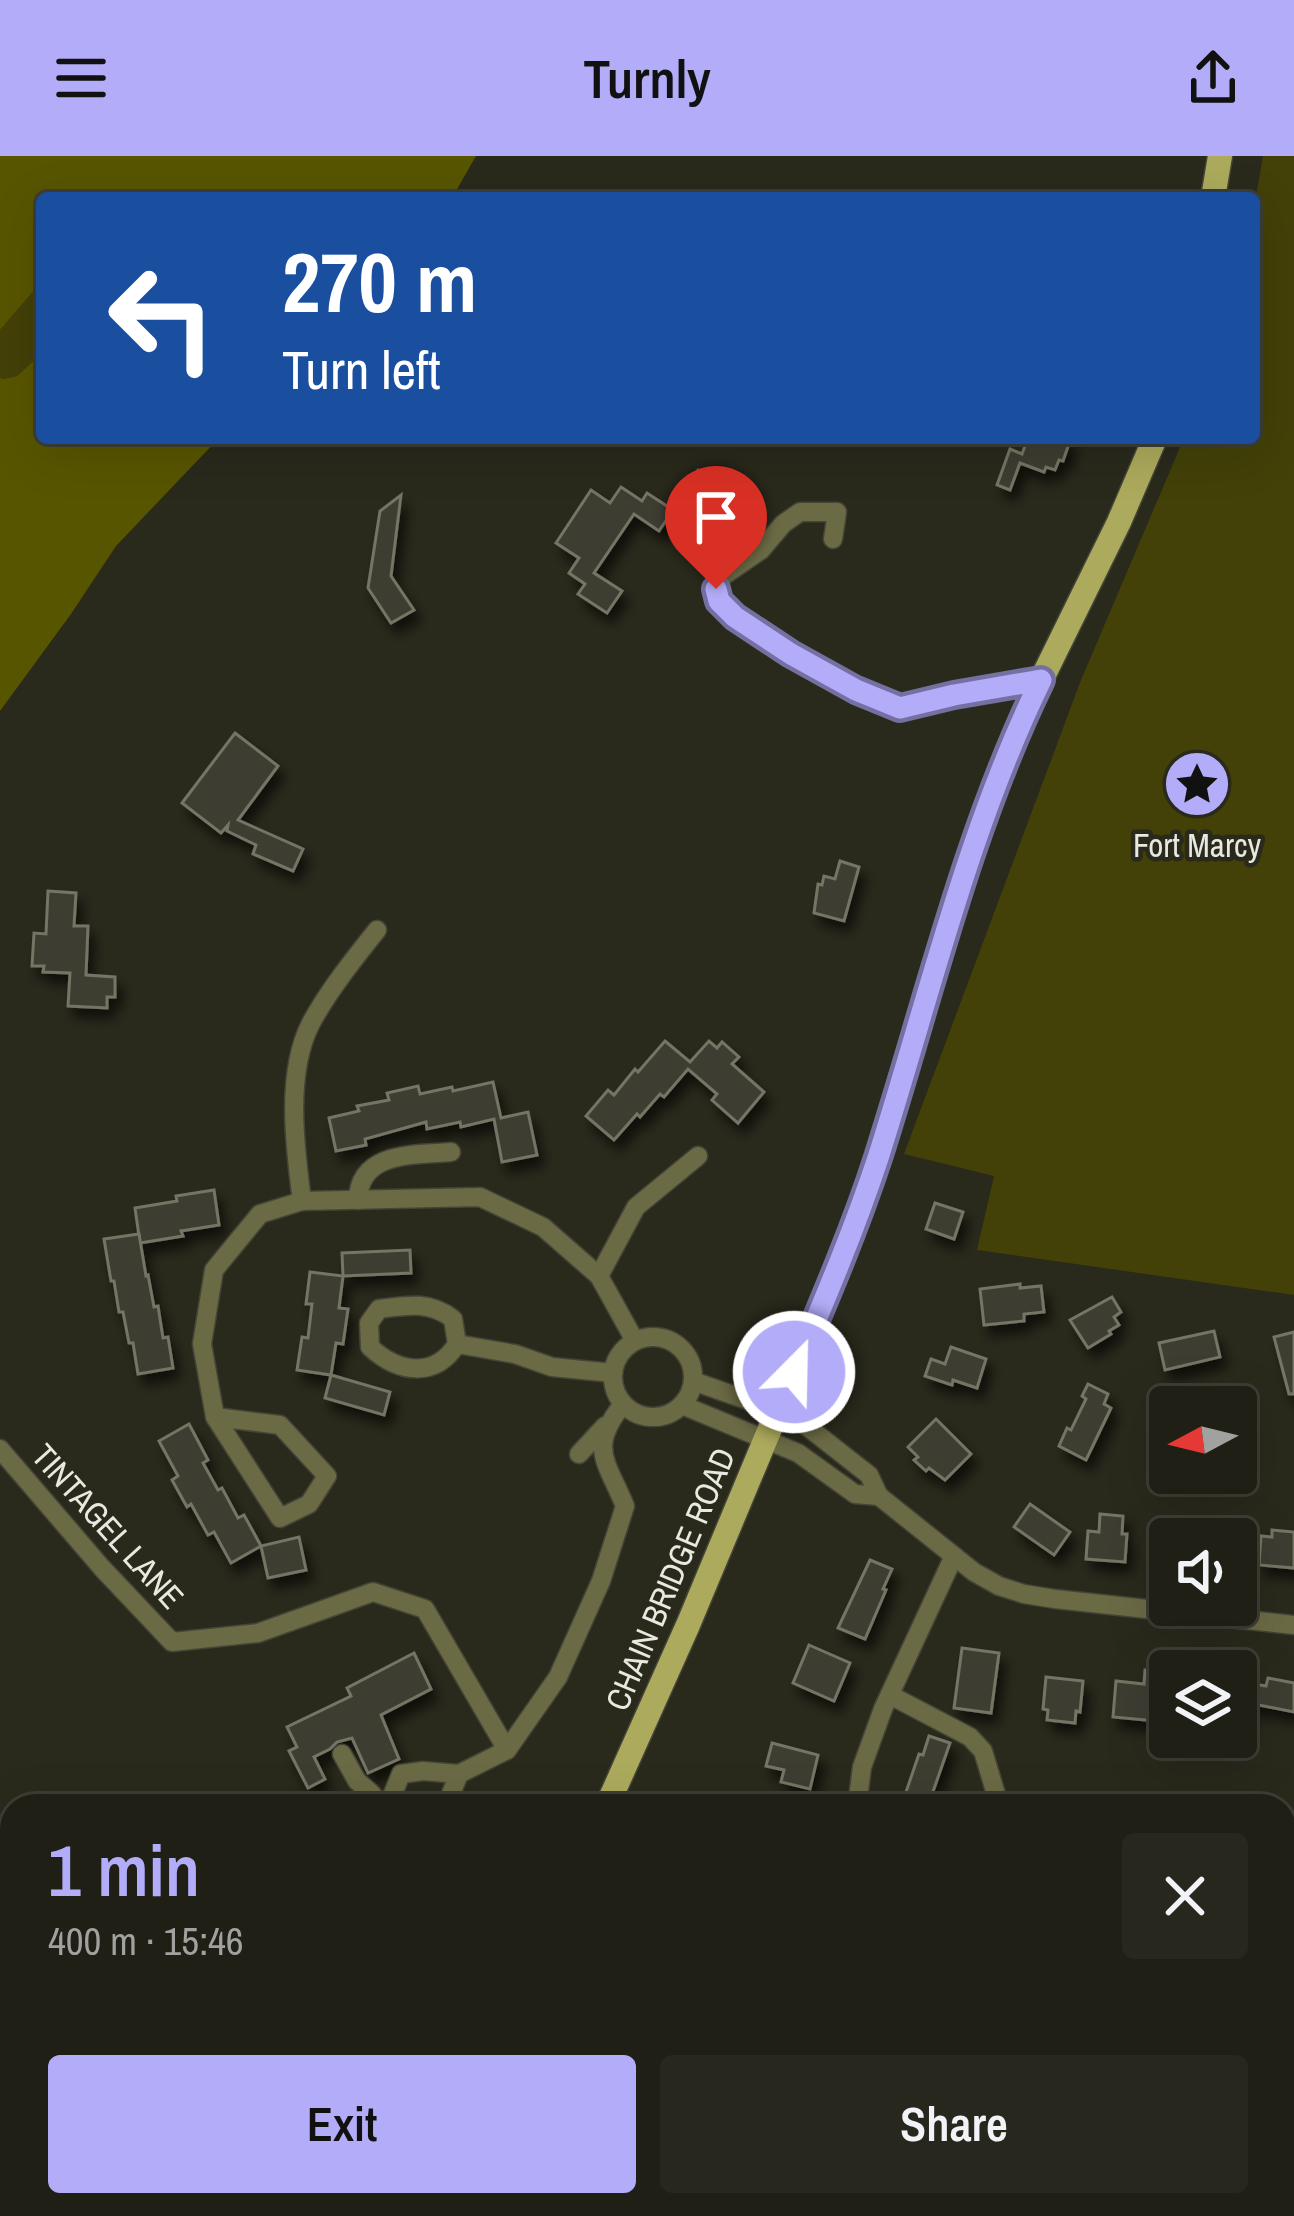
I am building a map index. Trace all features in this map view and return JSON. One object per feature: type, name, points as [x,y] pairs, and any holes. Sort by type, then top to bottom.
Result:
[{"type":"main road","points":[[1214,192],[1220,156]]},
{"type":"main road","name":"CHAIN BRIDGE ROAD","points":[[612,1794],[855,1225],[977,835],[1012,743],[1152,444]]},
{"type":"street","points":[[833,539],[837,512],[800,512],[761,550],[723,576],[716,589],[719,601],[791,654],[900,708],[1041,680]]},
{"type":"street","points":[[302,1202],[295,1125],[300,1054],[309,1027],[377,930]]},
{"type":"street","points":[[358,1200],[358,1185],[377,1164],[451,1152]]},
{"type":"street","points":[[599,1276],[636,1207],[698,1156]]},
{"type":"street","points":[[215,1417],[280,1425],[327,1476],[309,1504],[280,1518],[215,1417],[202,1344],[214,1270],[260,1214],[302,1202],[480,1197],[543,1228],[599,1276],[635,1341]]},
{"type":"street","points":[[438,1307],[453,1319],[457,1344],[438,1366],[413,1368],[384,1360],[370,1347],[369,1323],[379,1310],[438,1307]]},
{"type":"street","points":[[662,1337],[685,1351],[692,1364],[688,1397],[671,1413],[645,1417],[616,1394],[617,1358],[635,1341],[662,1337]]},
{"type":"street","points":[[457,1344],[515,1354],[552,1367],[613,1373]]},
{"type":"street","points":[[693,1381],[804,1424],[869,1474],[879,1496],[974,1572],[999,1586],[1024,1594],[1294,1624]]},
{"type":"street","points":[[579,1454],[623,1404]]},
{"type":"street","points":[[682,1406],[798,1453],[855,1494],[879,1496]]},
{"type":"street","points":[[391,1794],[401,1774],[459,1774],[507,1750],[557,1677],[602,1581],[625,1506],[601,1449],[605,1426]]},
{"type":"street","name":"TINTAGEL LANE","points":[[0,1449],[172,1642],[258,1633],[373,1592],[425,1609],[507,1750]]},
{"type":"street","points":[[858,1794],[862,1766],[890,1695],[953,1556]]},
{"type":"street","points":[[890,1695],[970,1737],[983,1751],[996,1794]]},
{"type":"street","points":[[342,1754],[357,1781],[372,1794]]},
{"type":"street","points":[[451,1794],[459,1774]]},
{"type":"shaded area","points":[[0,156],[476,156],[455,192],[36,192],[36,288],[0,330]]},
{"type":"shaded area","points":[[1263,156],[1294,156],[1294,1295],[977,1250],[994,1176],[904,1154],[1081,680],[1181,444],[1260,444],[1257,192]]},
{"type":"shaded area","points":[[36,288],[36,359],[17,376],[4,379],[0,378],[0,330]]},
{"type":"shaded area","points":[[36,359],[36,444],[213,444],[116,546],[0,711],[0,378],[17,376]]},
{"type":"building","points":[[1026,444],[1069,444],[1055,470],[1046,467],[1044,472],[1020,463],[1010,490],[997,485],[1010,449],[1022,454]]},
{"type":"building","points":[[698,470],[750,504],[736,524],[685,490]]},
{"type":"building","points":[[621,487],[642,501],[647,493],[673,510],[659,531],[634,514],[594,573],[622,591],[607,613],[578,594],[585,584],[569,573],[579,558],[556,543],[591,490],[610,503]]},
{"type":"building","points":[[401,495],[391,576],[414,610],[391,623],[368,588],[380,511]]},
{"type":"building","points":[[235,733],[278,766],[238,820],[303,849],[293,871],[253,854],[256,845],[227,831],[228,825],[221,833],[182,803]]},
{"type":"building","points":[[840,861],[859,867],[844,921],[814,913],[818,884],[822,885],[824,876],[835,879]]},
{"type":"building","points":[[48,891],[76,893],[74,926],[88,926],[86,975],[115,977],[115,997],[107,997],[107,1008],[68,1006],[70,973],[43,972],[44,966],[32,966],[34,933],[46,934]]},
{"type":"building","points":[[665,1041],[690,1062],[709,1041],[717,1048],[722,1042],[739,1057],[732,1064],[764,1092],[738,1123],[712,1100],[717,1094],[688,1069],[614,1140],[586,1116],[608,1090],[614,1095]]},
{"type":"building","points":[[493,1082],[501,1118],[528,1112],[537,1155],[502,1162],[494,1119],[427,1129],[426,1122],[336,1151],[329,1118],[389,1100],[387,1093],[418,1086],[420,1094]]},
{"type":"building","points":[[214,1190],[219,1225],[140,1243],[135,1208]]},
{"type":"building","points":[[935,1203],[963,1212],[954,1239],[926,1229]]},
{"type":"building","points":[[139,1234],[173,1368],[138,1374],[104,1239]]},
{"type":"building","points":[[410,1250],[411,1273],[343,1276],[342,1253]]},
{"type":"building","points":[[310,1272],[343,1276],[339,1308],[348,1309],[343,1344],[336,1343],[331,1375],[297,1370],[302,1337],[308,1338]]},
{"type":"building","points":[[1020,1284],[1020,1288],[1041,1286],[1044,1312],[1024,1314],[1024,1321],[984,1325],[980,1289]]},
{"type":"building","points":[[1112,1297],[1121,1312],[1114,1317],[1119,1325],[1088,1348],[1070,1320]]},
{"type":"building","points":[[1214,1331],[1220,1357],[1165,1370],[1159,1343]]},
{"type":"building","points":[[1294,1332],[1294,1394],[1289,1394],[1274,1337]]},
{"type":"building","points":[[951,1347],[986,1359],[977,1388],[925,1376],[931,1359],[945,1364]]},
{"type":"building","points":[[331,1375],[390,1392],[384,1415],[325,1398]]},
{"type":"building","points":[[1088,1384],[1108,1394],[1104,1404],[1111,1408],[1086,1460],[1059,1446],[1086,1399],[1082,1396]]},
{"type":"building","points":[[936,1419],[971,1454],[945,1480],[929,1468],[926,1471],[908,1447]]},
{"type":"building","points":[[189,1424],[218,1490],[222,1488],[238,1518],[244,1515],[261,1546],[231,1563],[214,1532],[208,1535],[191,1504],[187,1507],[172,1480],[178,1476],[159,1441]]},
{"type":"building","points":[[1030,1504],[1070,1532],[1054,1555],[1014,1527]]},
{"type":"building","points":[[1100,1514],[1123,1516],[1125,1562],[1086,1559],[1088,1531],[1099,1532]]},
{"type":"building","points":[[1272,1530],[1294,1532],[1294,1568],[1259,1565],[1261,1536],[1272,1537]]},
{"type":"building","points":[[299,1537],[306,1570],[268,1578],[261,1546]]},
{"type":"building","points":[[870,1560],[892,1569],[865,1639],[838,1628]]},
{"type":"building","points":[[809,1645],[850,1663],[834,1701],[793,1683]]},
{"type":"building","points":[[962,1648],[999,1653],[991,1713],[954,1708]]},
{"type":"building","points":[[414,1653],[431,1689],[381,1715],[399,1759],[368,1773],[352,1738],[337,1742],[314,1757],[325,1779],[308,1788],[289,1751],[297,1747],[287,1727],[351,1696],[347,1688]]},
{"type":"building","points":[[1145,1670],[1149,1670],[1149,1720],[1113,1717],[1116,1681],[1144,1684]]},
{"type":"building","points":[[1046,1677],[1083,1681],[1075,1723],[1047,1720],[1048,1710],[1043,1709]]},
{"type":"building","points":[[1268,1678],[1294,1683],[1294,1712],[1257,1705],[1257,1684],[1266,1686]]},
{"type":"building","points":[[929,1736],[950,1743],[932,1794],[906,1792],[919,1754],[923,1755]]},
{"type":"building","points":[[772,1743],[818,1755],[810,1789],[781,1782],[784,1770],[766,1766]]},
{"type":"place","name":"Fort Marcy","points":[[1197,784]]},
{"type":"route","points":[[716,589],[719,601],[735,617],[791,654],[900,708],[1041,680],[971,854],[866,1194],[794,1372]]}]
